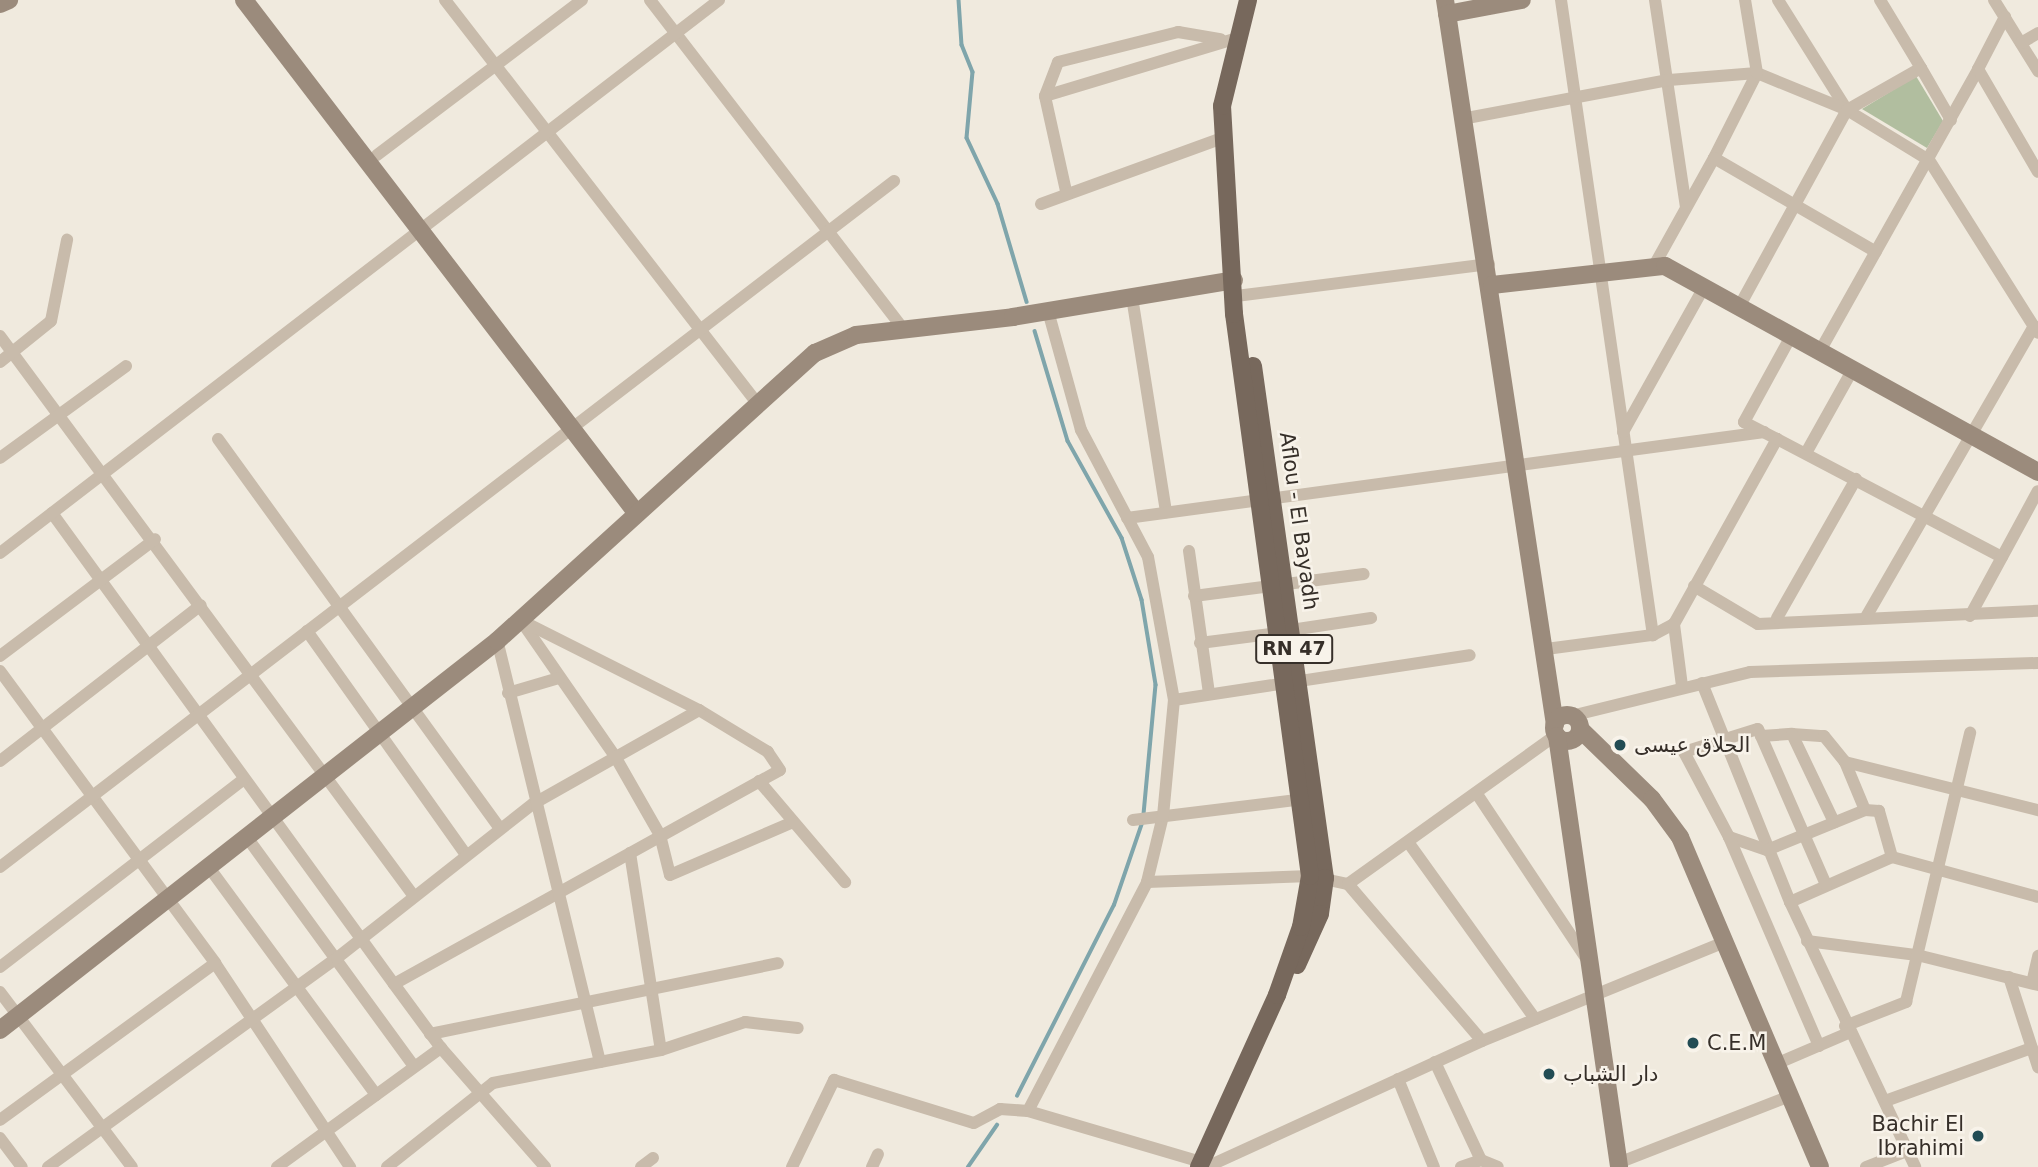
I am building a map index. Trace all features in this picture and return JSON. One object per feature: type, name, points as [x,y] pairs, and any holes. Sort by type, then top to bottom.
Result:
[{"type":"main road","name":"Aflou - El Bayadh","points":[[1200,1166],[1277,995],[1317,877],[1292,681],[1235,288],[1222,138],[1229,39],[1248,0]]},
{"type":"main road","name":"Aflou - El Bayadh","points":[[1292,681],[1303,799],[1317,877]]},
{"type":"street","points":[[0,4],[9,0]]},
{"type":"street","points":[[244,0],[425,226],[639,507]]},
{"type":"street","points":[[259,0],[377,155],[425,226]]},
{"type":"street","points":[[445,0],[757,404]]},
{"type":"street","points":[[377,155],[582,0]]},
{"type":"street","points":[[650,0],[904,330]]},
{"type":"street","points":[[0,553],[719,0]]},
{"type":"street","points":[[1522,0],[1452,11],[1548,672],[1568,729],[1561,784],[1618,1165],[1790,1096]]},
{"type":"street","points":[[1562,0],[1624,451],[1653,635]]},
{"type":"street","points":[[1655,0],[1686,208]]},
{"type":"street","points":[[1655,264],[1714,158],[1757,72],[1745,0]]},
{"type":"street","points":[[1778,0],[1847,110]]},
{"type":"street","points":[[1880,0],[1951,120]]},
{"type":"street","points":[[1994,0],[2038,71]]},
{"type":"street","points":[[1820,351],[1929,160],[2005,17]]},
{"type":"street","points":[[1066,191],[1045,96],[1058,62],[1178,32],[1229,39]]},
{"type":"street","points":[[2021,43],[2038,33]]},
{"type":"street","points":[[1045,96],[1229,39]]},
{"type":"street","points":[[1739,307],[1847,110],[1921,68]]},
{"type":"street","points":[[1978,69],[2038,172]]},
{"type":"street","points":[[1467,118],[1576,101],[1669,80],[1757,72],[1847,110],[1929,160],[2035,323],[1969,434],[1867,617]]},
{"type":"street","points":[[1041,204],[1066,191],[1222,138]]},
{"type":"street","points":[[1714,158],[1876,252]]},
{"type":"street","points":[[0,867],[91,797],[196,710],[307,631],[894,181]]},
{"type":"street","points":[[0,362],[51,321],[67,240]]},
{"type":"street","points":[[0,1030],[497,641],[639,507],[815,353],[856,335],[1048,311],[1132,297],[1489,264]]},
{"type":"street","points":[[1492,285],[1655,264],[1704,287],[2038,472]]},
{"type":"street","points":[[1623,432],[1704,287]]},
{"type":"street","points":[[1132,297],[1166,512]]},
{"type":"street","points":[[1028,1111],[1147,882],[1160,816],[1174,699],[1155,584],[1127,518],[1080,430],[1048,311]]},
{"type":"street","points":[[1791,335],[1744,422],[2002,557]]},
{"type":"street","points":[[0,336],[155,539],[413,895]]},
{"type":"street","points":[[0,458],[126,366]]},
{"type":"street","points":[[1806,453],[1853,369]]},
{"type":"street","points":[[1127,518],[1265,497],[1764,432]]},
{"type":"street","points":[[218,439],[342,603],[500,829]]},
{"type":"street","points":[[1546,649],[1653,635],[1674,624],[1777,439]]},
{"type":"street","points":[[1777,618],[1856,479]]},
{"type":"street","points":[[1970,616],[2038,491]]},
{"type":"street","points":[[52,513],[430,1034],[479,1094],[545,1167]]},
{"type":"street","points":[[0,656],[155,539]]},
{"type":"street","points":[[1189,551],[1209,694]]},
{"type":"street","points":[[1194,596],[1364,573]]},
{"type":"street","points":[[1694,586],[1758,624],[1777,618],[1970,616],[2038,611]]},
{"type":"street","points":[[0,761],[201,605]]},
{"type":"street","points":[[1200,643],[1371,618]]},
{"type":"street","points":[[520,620],[616,758],[660,835],[670,875],[793,822]]},
{"type":"street","points":[[394,984],[780,770],[768,752],[699,710],[520,620]]},
{"type":"street","points":[[1674,624],[1682,686]]},
{"type":"street","points":[[307,631],[467,855]]},
{"type":"street","points":[[497,641],[533,804],[587,1002],[600,1062]]},
{"type":"street","points":[[1174,699],[1470,655]]},
{"type":"street","points":[[1348,884],[1568,729],[1620,707],[1682,686],[1750,672],[2038,663]]},
{"type":"street","points":[[0,671],[252,1014],[330,1128],[350,1167]]},
{"type":"street","points":[[508,693],[559,678]]},
{"type":"street","points":[[1702,682],[1767,850],[1847,1030],[1888,1100],[1915,1167]]},
{"type":"street","points":[[48,1167],[252,1014],[337,958],[413,895],[533,804],[699,710]]},
{"type":"street","points":[[1568,729],[1598,747],[1667,816],[1820,1167]]},
{"type":"street","points":[[1819,1046],[1729,837],[1684,752],[1758,729],[1826,885]]},
{"type":"street","points":[[1776,1064],[1819,1046],[1906,1002],[1969,733]]},
{"type":"street","points":[[1792,734],[1834,822]]},
{"type":"street","points":[[1761,736],[1824,736],[1844,762],[1865,810]]},
{"type":"street","points":[[1844,762],[2038,810]]},
{"type":"street","points":[[0,967],[244,779]]},
{"type":"street","points":[[758,781],[845,882]]},
{"type":"street","points":[[1477,794],[1588,961]]},
{"type":"street","points":[[1133,820],[1303,799]]},
{"type":"street","points":[[1729,837],[1767,850],[1865,810],[1879,811],[1892,857]]},
{"type":"street","points":[[246,836],[414,1066]]},
{"type":"street","points":[[1408,842],[1535,1019]]},
{"type":"street","points":[[630,853],[661,1050]]},
{"type":"street","points":[[1790,902],[1892,857],[1937,872],[2038,897]]},
{"type":"street","points":[[208,866],[376,1095]]},
{"type":"street","points":[[1147,882],[1317,877],[1348,884],[1482,1041]]},
{"type":"street","points":[[1807,941],[1917,955],[2035,984],[2038,956]]},
{"type":"street","points":[[792,1167],[834,1080],[974,1123],[1000,1109],[1028,1111],[1200,1166],[1224,1161],[1482,1041],[1724,942]]},
{"type":"street","points":[[0,1120],[61,1072],[215,963]]},
{"type":"street","points":[[430,1034],[778,963]]},
{"type":"street","points":[[2008,977],[2038,1067]]},
{"type":"street","points":[[0,992],[103,1126],[127,1164]]},
{"type":"street","points":[[387,1167],[493,1083],[661,1050],[745,1022],[798,1028]]},
{"type":"street","points":[[277,1167],[441,1048]]},
{"type":"street","points":[[1888,1100],[2032,1048]]},
{"type":"street","points":[[1435,1062],[1480,1160]]},
{"type":"street","points":[[1398,1079],[1434,1167]]},
{"type":"street","points":[[0,1138],[22,1167]]},
{"type":"street","points":[[1866,1167],[1907,1151]]},
{"type":"street","points":[[872,1167],[878,1154]]},
{"type":"street","points":[[642,1167],[653,1158]]},
{"type":"street","points":[[1461,1167],[1480,1160],[1498,1167]]},
{"type":"green space","points":[[1916,76],[1943,121],[1927,148],[1862,109]]},
{"type":"waterway","points":[[959,0],[962,45],[973,72],[967,138],[998,204],[1027,302]]},
{"type":"waterway","points":[[1035,331],[1068,441],[1122,538],[1142,600],[1156,685],[1144,815]]},
{"type":"waterway","points":[[1017,1096],[1114,905],[1142,823]]},
{"type":"waterway","points":[[968,1167],[997,1125]]},
{"type":"place","name":"الحلاق عيسى","points":[[1620,745]]},
{"type":"place","name":"C.E.M","points":[[1693,1043]]},
{"type":"place","name":"دار الشباب","points":[[1549,1074]]},
{"type":"place","name":"Bachir El Ibrahimi","points":[[1978,1136]]}]
